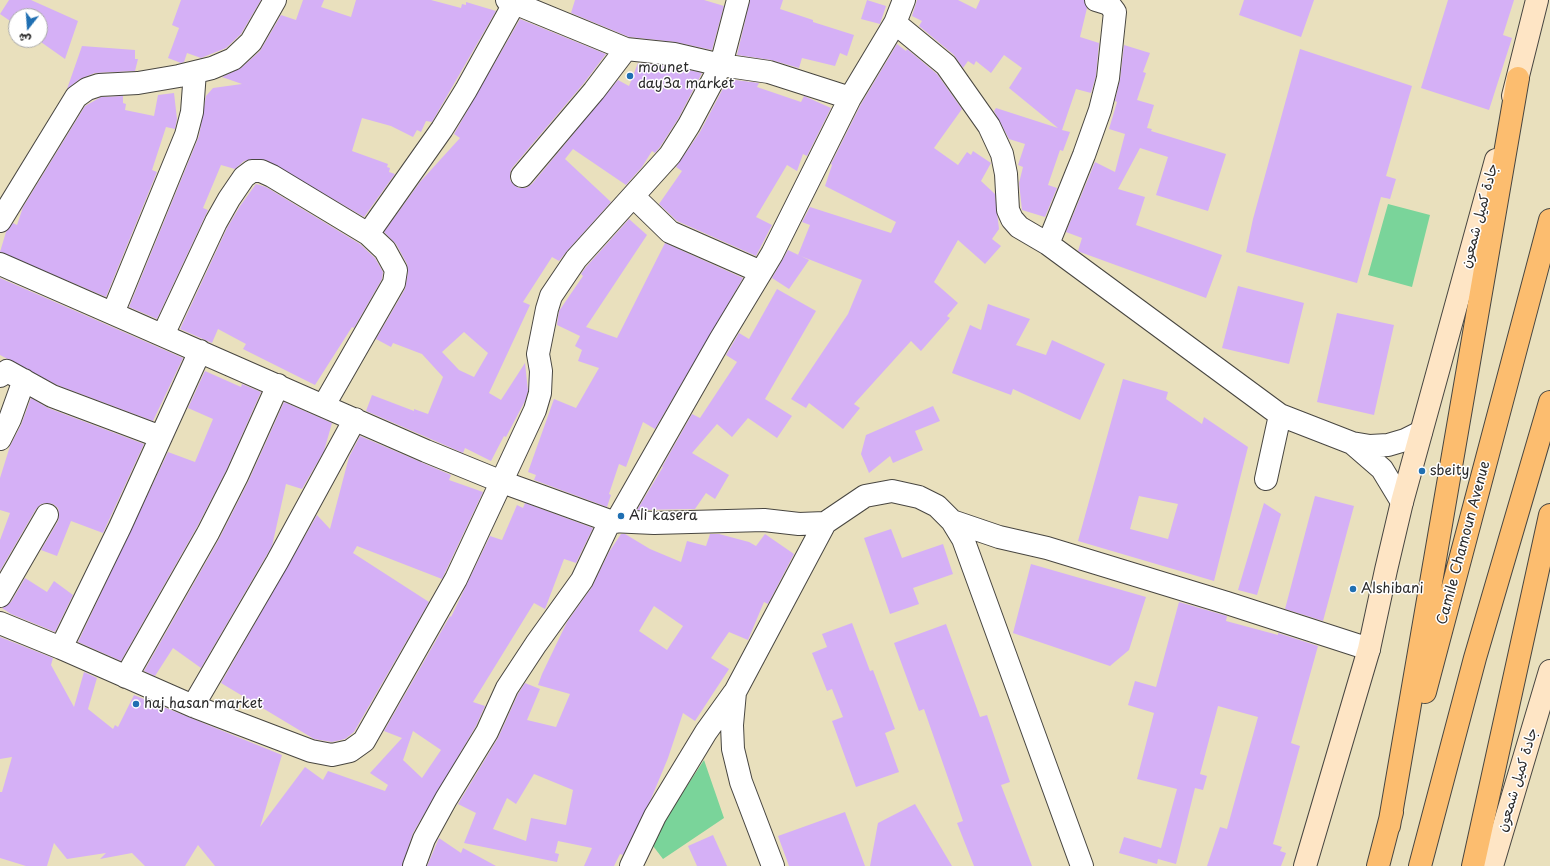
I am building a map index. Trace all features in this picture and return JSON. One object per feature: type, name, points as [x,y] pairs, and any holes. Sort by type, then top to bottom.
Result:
[{"type":"highway","points":[[1389,826],[1518,78]]},
{"type":"highway","name":"Camile Chamoun Avenue","points":[[1378,866],[1550,220]]},
{"type":"highway","points":[[1420,866],[1475,658],[1550,402]]},
{"type":"highway","points":[[1473,866],[1550,515]]},
{"type":"main road","name":"جادة كميل شمعون","points":[[1305,866],[1369,649],[1402,502],[1518,78],[1537,0]]},
{"type":"main road","name":"جادة كميل شمعون","points":[[1492,866],[1550,671]]},
{"type":"street","points":[[0,221],[76,97],[88,89],[99,85],[138,83],[195,72],[212,68],[233,59],[250,42],[275,0]]},
{"type":"street","points":[[0,623],[193,706],[311,751],[332,755],[350,751],[364,741],[456,579],[535,410],[540,393],[541,371],[538,354],[546,309],[551,296],[576,259],[670,155],[689,125],[721,65],[738,0]]},
{"type":"street","points":[[414,866],[424,839],[446,799],[487,732],[507,688],[536,644],[582,580],[613,521],[761,272],[785,228],[850,98],[895,23],[904,0]]},
{"type":"street","points":[[1048,244],[1084,155],[1100,110],[1108,78],[1115,12],[1109,4],[1096,0]]},
{"type":"street","points":[[368,234],[442,129],[466,90],[511,1],[626,49],[674,54],[721,65],[769,72],[850,98]]},
{"type":"street","points":[[895,23],[946,65],[989,126],[1002,154],[1006,174],[1008,210],[1012,219],[1019,227],[1048,244],[1280,415],[1352,443],[1370,446],[1388,445],[1405,440],[1421,432]]},
{"type":"street","points":[[522,176],[594,91],[626,49]]},
{"type":"street","points":[[113,313],[186,135],[194,99],[195,72]]},
{"type":"street","points":[[163,335],[216,222],[244,177],[252,171],[261,171],[272,176],[368,234],[388,255],[396,270],[396,276],[388,293],[324,405]]},
{"type":"street","points":[[633,196],[670,232],[761,272]]},
{"type":"street","points":[[0,264],[426,451],[502,482],[613,521],[654,523],[764,520],[799,524],[825,523]]},
{"type":"street","points":[[60,648],[120,527],[200,351]]},
{"type":"street","points":[[0,376],[7,371],[52,396],[161,437]]},
{"type":"street","points":[[0,439],[10,419],[24,380]]},
{"type":"street","points":[[126,677],[208,533],[237,476],[278,385]]},
{"type":"street","points":[[1266,479],[1280,415]]},
{"type":"street","points":[[193,706],[277,562],[355,419]]},
{"type":"street","points":[[1352,443],[1382,469],[1402,502]]},
{"type":"street","points":[[631,866],[655,816],[706,732],[735,692],[825,523],[865,496],[892,491],[919,497],[937,506],[952,521],[963,539],[977,574],[1081,866]]},
{"type":"street","points":[[0,596],[47,515]]},
{"type":"street","points":[[952,521],[999,537],[1047,548],[1227,603],[1369,649]]},
{"type":"street","points":[[735,692],[732,725],[733,749],[741,782],[773,866]]},
{"type":"green space","points":[[1388,204],[1430,215],[1412,287],[1368,275]]},
{"type":"green space","points":[[704,760],[724,818],[663,859],[650,842]]},
{"type":"building","points":[[9,0],[31,0],[78,21],[65,59],[48,47],[48,8],[8,8],[8,20],[0,14]]},
{"type":"building","points":[[181,0],[261,0],[241,34],[226,48],[201,58],[187,53],[184,62],[181,63],[168,58],[179,28],[172,25]]},
{"type":"building","points":[[303,0],[324,0],[321,7],[351,17],[356,0],[431,0],[461,8],[462,4],[466,5],[466,2],[496,11],[432,122],[426,121],[421,132],[417,130],[413,137],[391,126],[362,118],[352,151],[388,164],[387,167],[390,168],[389,172],[395,174],[364,217],[266,160],[252,159],[244,161],[235,169],[221,165],[203,208],[208,210],[157,319],[129,307],[199,136],[206,96],[213,88],[242,84],[222,77],[241,68],[260,51],[281,15],[296,20]]},
{"type":"building","points":[[575,0],[704,0],[724,6],[712,50],[675,42],[629,37],[571,13]]},
{"type":"building","points":[[750,0],[783,0],[780,9],[813,20],[813,22],[854,35],[847,56],[840,53],[835,66],[802,58],[799,68],[771,60],[737,55]]},
{"type":"building","points":[[867,0],[886,6],[880,24],[861,19]]},
{"type":"building","points":[[917,0],[958,0],[976,9],[980,0],[1084,0],[1087,8],[1080,37],[1099,43],[1096,76],[1091,93],[1076,89],[1062,130],[1070,132],[1063,151],[1060,150],[1048,185],[1057,188],[1045,217],[1022,210],[1019,183],[1023,167],[1018,165],[1025,144],[1009,139],[994,111],[996,108],[1058,128],[1009,88],[1022,68],[1004,55],[991,73],[976,61],[974,65],[968,61],[963,68],[954,55],[919,26],[922,21],[912,16]]},
{"type":"building","points":[[1244,0],[1314,0],[1301,37],[1239,15]]},
{"type":"building","points":[[1448,0],[1514,0],[1503,35],[1512,38],[1489,110],[1421,88]]},
{"type":"building","points":[[520,19],[606,54],[584,83],[512,168],[510,180],[519,188],[526,188],[532,184],[618,80],[629,86],[638,63],[672,66],[702,73],[678,119],[660,147],[655,153],[652,151],[642,167],[626,185],[573,149],[565,159],[611,202],[559,261],[552,257],[523,302],[530,305],[489,393],[501,400],[525,363],[528,391],[525,401],[506,437],[504,436],[491,461],[465,448],[463,453],[366,411],[372,395],[414,411],[414,409],[428,414],[443,377],[422,354],[393,343],[391,347],[376,339],[405,289],[408,272],[407,264],[396,244],[384,232],[420,182],[460,138],[454,134]],"holes":[[[464,332],[488,353],[474,377],[459,370],[442,352]]]},
{"type":"building","points":[[897,44],[906,51],[907,49],[937,74],[962,109],[934,148],[958,165],[967,152],[971,155],[973,151],[991,163],[981,181],[995,194],[999,229],[992,239],[1001,246],[985,264],[958,240],[934,282],[958,303],[947,316],[950,318],[921,351],[911,341],[854,404],[860,408],[843,429],[809,403],[806,408],[791,399],[848,314],[862,280],[798,255],[810,225],[802,222],[810,207],[891,233],[896,222],[825,186],[832,165],[831,164],[861,104]]},
{"type":"building","points":[[1124,45],[1150,53],[1143,72],[1146,73],[1137,100],[1154,105],[1147,128],[1152,129],[1151,131],[1226,154],[1208,211],[1156,195],[1168,157],[1140,148],[1118,189],[1145,197],[1136,225],[1222,255],[1206,298],[1080,252],[1078,251],[1082,238],[1066,232],[1095,162],[1115,172],[1125,134],[1109,129],[1117,102],[1115,101],[1120,79]]},
{"type":"building","points":[[82,46],[135,50],[135,59],[138,59],[135,71],[95,73],[80,79],[67,89]]},
{"type":"building","points":[[1300,49],[1412,86],[1386,176],[1396,179],[1390,199],[1381,197],[1357,283],[1246,252],[1253,219]]},
{"type":"building","points":[[728,79],[759,83],[757,87],[801,102],[804,96],[831,108],[807,156],[803,154],[797,171],[787,165],[756,217],[772,225],[756,256],[677,221],[659,204],[682,171],[676,167],[700,132]]},
{"type":"building","points":[[174,93],[177,119],[175,129],[166,127],[152,170],[157,172],[106,297],[0,252],[6,232],[13,223],[17,225],[23,207],[85,106],[101,97],[123,96],[123,103],[126,104],[125,110],[154,116],[158,95]]},
{"type":"building","points":[[256,184],[266,187],[360,244],[375,258],[383,272],[382,279],[354,328],[352,327],[315,385],[243,349],[246,344],[218,329],[212,343],[180,329],[227,228],[240,206]]},
{"type":"building","points":[[629,219],[647,235],[586,327],[617,338],[665,243],[743,278],[655,429],[643,422],[626,467],[619,464],[609,494],[611,495],[607,507],[534,480],[536,475],[528,472],[554,399],[576,408],[599,368],[578,361],[582,350],[575,346],[580,336],[557,325],[559,311],[583,276],[581,274],[586,267]]},
{"type":"building","points":[[788,250],[809,260],[789,289],[772,278]]},
{"type":"building","points":[[0,278],[183,358],[153,421],[57,385],[0,355]]},
{"type":"building","points":[[1238,286],[1304,303],[1289,364],[1222,348]]},
{"type":"building","points":[[777,289],[816,311],[765,399],[792,416],[777,438],[748,418],[732,437],[717,424],[692,453],[729,475],[715,499],[706,493],[695,509],[637,510],[692,414],[700,418],[737,362],[726,355],[739,333],[749,339]]},
{"type":"building","points":[[988,304],[1030,319],[1016,345],[1046,355],[1052,340],[1105,364],[1080,420],[1013,389],[1011,395],[952,373],[970,325],[981,330]]},
{"type":"building","points":[[1337,313],[1394,325],[1374,415],[1317,402]]},
{"type":"building","points":[[205,371],[241,387],[242,384],[261,392],[226,471],[197,527],[121,661],[78,642],[168,452],[195,462],[213,419],[188,408]]},
{"type":"building","points":[[1123,379],[1168,392],[1166,399],[1202,424],[1204,417],[1248,447],[1214,581],[1078,541]],"holes":[[[1139,496],[1178,504],[1168,539],[1130,529]]]},
{"type":"building","points":[[31,398],[48,408],[144,444],[103,533],[71,521],[57,556],[41,550],[58,521],[59,515],[58,508],[53,504],[41,504],[36,509],[0,571],[0,540],[10,513],[0,510],[0,478],[10,446],[21,425]]},
{"type":"building","points":[[284,402],[332,423],[324,451],[302,489],[286,484],[272,546],[201,668],[173,648],[155,676],[144,671],[219,539],[248,482]]},
{"type":"building","points":[[933,406],[940,421],[915,431],[923,450],[893,463],[890,456],[869,473],[861,454],[866,435]]},
{"type":"building","points":[[360,436],[451,475],[449,480],[483,492],[442,579],[357,546],[353,553],[429,602],[354,732],[345,739],[332,742],[314,739],[221,683],[317,515],[330,529],[349,457]]},
{"type":"building","points":[[1315,496],[1354,506],[1323,621],[1285,609]]},
{"type":"building","points":[[525,503],[593,528],[576,563],[564,559],[545,609],[534,603],[473,702],[485,706],[476,726],[413,833],[402,866],[215,866],[198,845],[185,866],[145,866],[132,853],[100,859],[106,853],[67,859],[54,843],[47,866],[26,866],[0,858],[0,792],[2,792],[12,757],[0,759],[0,637],[53,658],[51,665],[74,707],[84,672],[97,678],[88,709],[113,729],[115,725],[118,727],[134,695],[282,755],[260,827],[305,767],[323,780],[328,771],[385,791],[388,785],[370,773],[402,738],[384,731],[450,616],[451,617],[490,536],[502,540],[517,505],[523,508]],"holes":[[[413,731],[441,750],[422,778],[403,760]]]},
{"type":"building","points":[[1264,503],[1281,514],[1257,595],[1238,590]]},
{"type":"building","points":[[891,529],[902,558],[943,544],[953,574],[913,588],[919,604],[890,614],[864,538]]},
{"type":"building","points":[[621,534],[625,534],[650,549],[681,562],[687,541],[706,546],[710,534],[719,534],[749,542],[756,546],[765,534],[794,554],[768,604],[764,602],[748,640],[729,632],[711,658],[729,669],[695,721],[683,713],[668,758],[651,799],[623,855],[620,854],[614,866],[584,866],[592,848],[558,841],[555,853],[559,854],[557,862],[464,843],[476,813],[458,804],[498,738],[518,694],[525,683],[540,689],[527,720],[556,727],[570,694],[538,685],[567,622],[592,587],[609,552]],"holes":[[[654,606],[683,626],[667,650],[639,631]],[[534,774],[573,790],[566,825],[531,818],[526,841],[493,829],[507,798],[516,804]]]},
{"type":"building","points":[[1031,564],[1146,597],[1129,650],[1110,666],[1013,633]]},
{"type":"building","points":[[25,578],[47,592],[54,581],[73,595],[55,632],[11,614],[2,608],[11,602]]},
{"type":"building","points":[[1179,602],[1227,616],[1226,621],[1278,635],[1278,633],[1318,646],[1291,743],[1300,746],[1273,844],[1282,847],[1280,851],[1286,853],[1281,866],[1207,866],[1220,827],[1227,829],[1258,717],[1218,706],[1200,774],[1207,776],[1203,790],[1195,788],[1176,864],[1158,859],[1157,864],[1119,853],[1124,837],[1161,848],[1177,789],[1137,779],[1154,713],[1128,705],[1135,681],[1156,687]]},
{"type":"building","points":[[852,623],[870,671],[873,670],[895,729],[885,733],[899,772],[856,787],[832,721],[843,717],[832,689],[827,691],[812,653],[827,647],[822,634]]},
{"type":"building","points":[[946,624],[980,717],[987,715],[1010,782],[1001,785],[1032,866],[974,866],[957,823],[963,821],[924,709],[919,711],[894,643]]},
{"type":"building","points":[[915,804],[952,866],[870,866],[878,823]]},
{"type":"building","points":[[845,812],[865,866],[789,866],[778,836]]},
{"type":"building","points":[[713,835],[727,866],[697,866],[688,846]]},
{"type":"building","points":[[439,838],[461,853],[463,848],[496,866],[427,866]]},
{"type":"place","name":"mounet day3a market","points":[[630,76]]},
{"type":"place","name":"sbeity","points":[[1422,471]]},
{"type":"place","name":"Ali kasera","points":[[621,516]]},
{"type":"place","name":"Alshibani","points":[[1353,589]]},
{"type":"place","name":"haj hasan market","points":[[136,704]]}]
